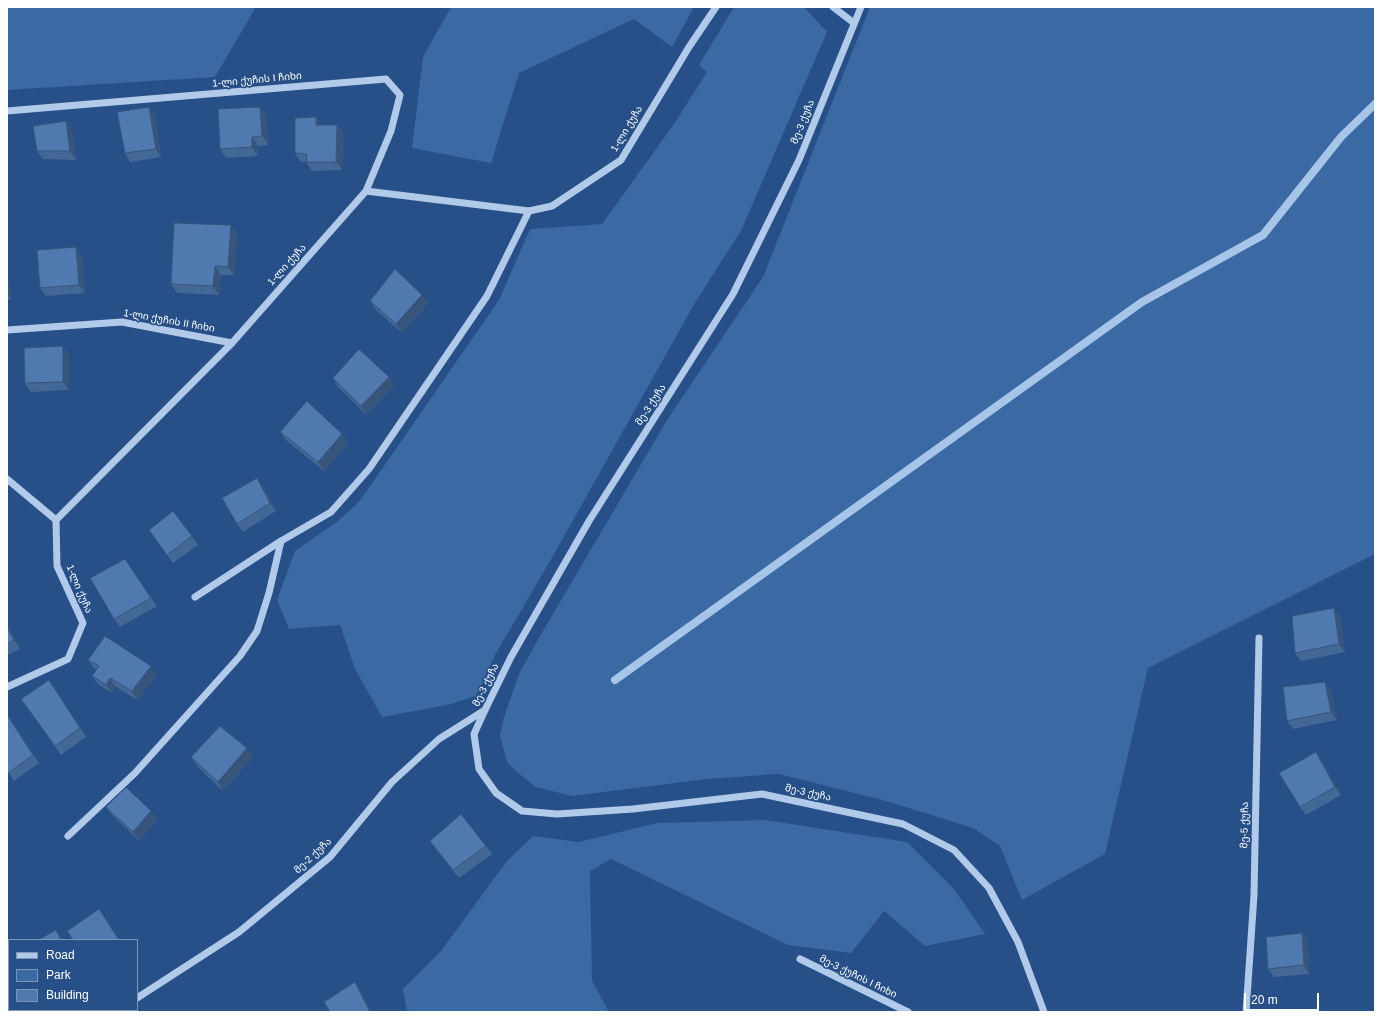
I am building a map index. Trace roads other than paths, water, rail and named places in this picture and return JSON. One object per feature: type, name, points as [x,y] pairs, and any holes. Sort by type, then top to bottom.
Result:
[{"type":"street","name":"1-ლი ქუჩა","points":[[7,687],[68,659],[83,623],[57,566],[56,520],[232,343],[366,192],[529,212],[552,206],[621,160],[686,53],[716,7]]},
{"type":"street","points":[[834,7],[854,23]]},
{"type":"street","name":"მე-3 ქუჩა","points":[[861,7],[799,160],[733,294],[589,521],[511,657],[474,734],[479,769],[496,793],[522,811],[557,814],[633,809],[762,794],[903,824],[954,850],[989,888],[1018,942],[1044,1012]]},
{"type":"street","name":"1-ლი ქუჩის I ჩიხი","points":[[7,111],[386,79],[400,95],[391,131],[366,192]]},
{"type":"street","points":[[195,597],[281,541],[331,512],[369,469],[487,296],[529,212]]},
{"type":"street","name":"1-ლი ქუჩის II ჩიხი","points":[[7,330],[122,322],[232,343]]},
{"type":"street","points":[[7,479],[56,520]]},
{"type":"street","points":[[68,836],[135,773],[240,656],[257,631],[269,593],[281,541]]},
{"type":"street","name":"მე-5 ქუჩა","points":[[1246,1012],[1254,895],[1259,638]]},
{"type":"street","name":"მე-2 ქუჩა","points":[[138,997],[239,932],[330,857],[392,782],[439,739],[485,710]]},
{"type":"street","name":"მე-3 ქუჩის I ჩიხი","points":[[800,959],[908,1012]]},
{"type":"waterway","points":[[615,680],[1142,302],[1263,235],[1341,137],[1375,104]]}]
